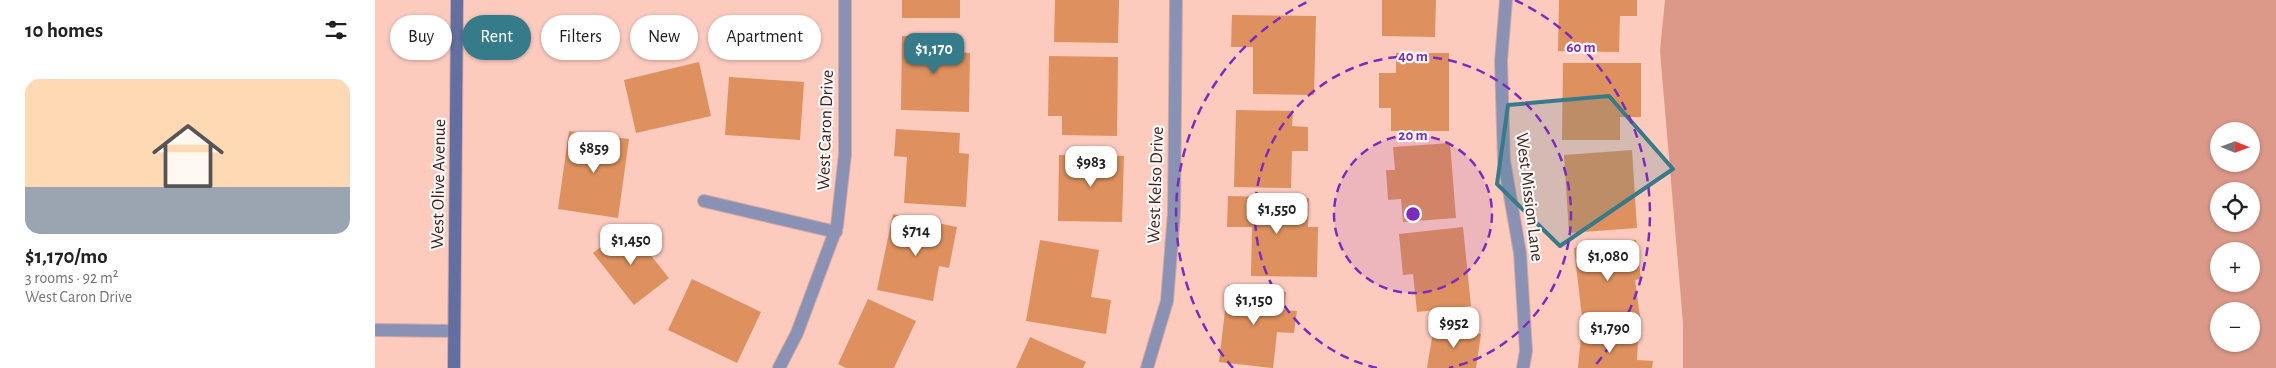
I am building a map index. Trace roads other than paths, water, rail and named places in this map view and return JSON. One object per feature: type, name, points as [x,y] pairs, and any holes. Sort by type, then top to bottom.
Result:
[{"type":"main road","name":"West Olive Avenue","points":[[454,368],[457,0]]},
{"type":"street","name":"West Caron Drive","points":[[779,368],[797,333],[835,232],[845,154],[845,0]]},
{"type":"street","name":"West Kelso Drive","points":[[1147,368],[1167,301],[1174,213],[1175,0]]},
{"type":"street","name":"West Mission Lane","points":[[1506,0],[1501,61],[1504,161],[1520,253],[1526,352],[1523,368]]},
{"type":"street","points":[[704,201],[835,232]]},
{"type":"street","points":[[375,330],[454,331]]}]
